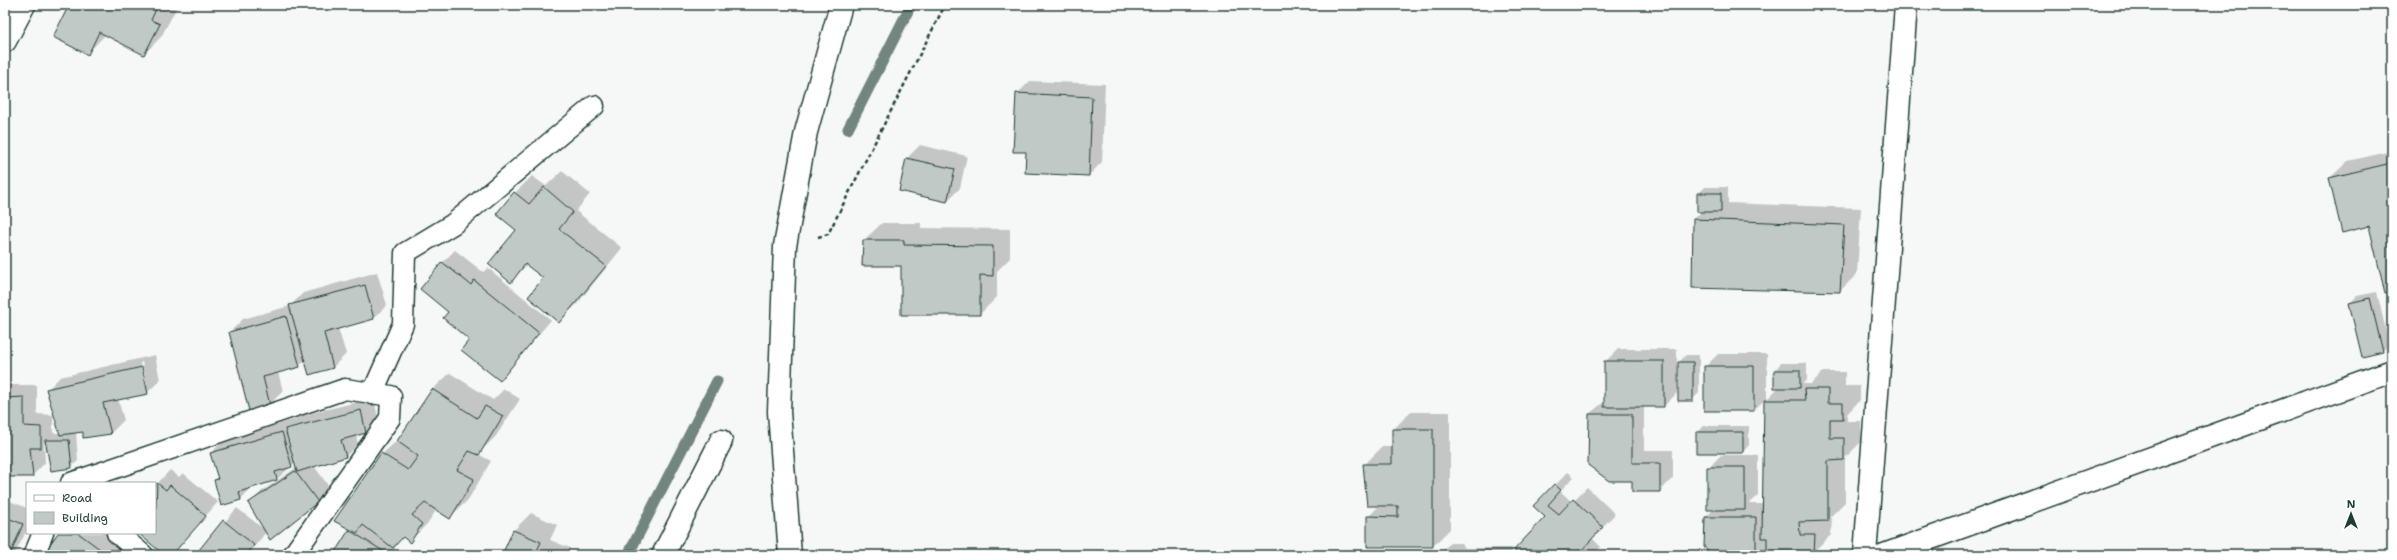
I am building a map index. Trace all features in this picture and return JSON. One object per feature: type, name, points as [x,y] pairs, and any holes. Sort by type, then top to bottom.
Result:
[{"type":"street","points":[[5,41],[24,5]]},
{"type":"street","points":[[790,555],[779,412],[785,246],[806,132],[841,5]]},
{"type":"street","points":[[1865,555],[1906,5]]},
{"type":"street","points":[[1884,555],[2392,370]]},
{"type":"street","points":[[663,555],[721,441]]},
{"type":"lane","points":[[372,394],[402,324],[406,253],[453,224],[594,106]]},
{"type":"lane","points":[[74,482],[345,389],[391,396],[390,418],[293,555]]},
{"type":"lane","points":[[34,555],[44,534]]},
{"type":"lane","points":[[118,534],[143,555]]},
{"type":"path","points":[[785,246],[828,234],[945,5]]},
{"type":"building","points":[[69,5],[158,5],[151,20],[160,24],[144,55],[99,32],[88,55],[53,37]]},
{"type":"building","points":[[1016,93],[1092,97],[1089,176],[1025,173],[1026,152],[1013,152]]},
{"type":"building","points":[[906,158],[955,169],[947,202],[899,191]]},
{"type":"building","points":[[2391,163],[2392,291],[2385,293],[2369,226],[2342,233],[2329,178]]},
{"type":"building","points":[[544,187],[573,212],[559,229],[606,266],[559,323],[528,297],[543,278],[525,264],[511,283],[488,264],[516,230],[496,214],[514,192],[529,204]]},
{"type":"building","points":[[1697,193],[1721,193],[1721,212],[1697,212]]},
{"type":"building","points":[[1693,219],[1844,225],[1840,292],[1692,288]]},
{"type":"building","points":[[863,240],[904,240],[904,245],[993,246],[993,276],[980,275],[980,315],[901,315],[901,266],[862,266]]},
{"type":"building","points":[[442,262],[471,285],[474,280],[539,333],[500,381],[461,350],[469,340],[443,318],[448,312],[420,289]]},
{"type":"building","points":[[365,285],[374,319],[324,333],[333,368],[309,375],[289,305]]},
{"type":"building","points":[[2370,298],[2383,352],[2362,357],[2349,303]]},
{"type":"building","points":[[286,316],[300,367],[263,377],[270,405],[249,411],[229,332]]},
{"type":"building","points":[[1604,361],[1664,361],[1664,407],[1604,407]]},
{"type":"building","points":[[1678,362],[1693,362],[1693,401],[1678,401]]},
{"type":"building","points":[[1704,366],[1754,366],[1754,411],[1704,411]]},
{"type":"building","points":[[142,367],[148,394],[103,403],[111,434],[83,438],[83,432],[60,435],[46,389]]},
{"type":"building","points":[[1774,370],[1800,370],[1800,388],[1774,388]]},
{"type":"building","points":[[432,389],[477,418],[485,406],[503,416],[479,455],[469,451],[457,470],[474,479],[450,519],[425,503],[412,515],[422,524],[410,543],[403,537],[393,548],[363,525],[357,533],[334,521],[381,453],[408,470],[418,456],[397,441]]},
{"type":"building","points":[[1804,389],[1828,389],[1828,403],[1843,403],[1843,419],[1830,419],[1830,438],[1844,438],[1844,460],[1828,461],[1828,521],[1799,522],[1800,535],[1815,535],[1814,553],[1767,555],[1767,538],[1762,538],[1764,400],[1805,400]]},
{"type":"building","points":[[24,397],[24,426],[41,427],[41,448],[30,448],[33,477],[7,477],[5,398]]},
{"type":"building","points":[[361,410],[366,433],[341,440],[346,457],[297,472],[285,429]]},
{"type":"building","points":[[1589,414],[1632,414],[1632,463],[1660,463],[1660,492],[1632,492],[1632,481],[1609,481],[1588,465]]},
{"type":"building","points":[[1392,429],[1433,429],[1433,547],[1367,547],[1367,516],[1398,517],[1398,506],[1367,506],[1363,464],[1392,464]]},
{"type":"building","points":[[282,432],[292,467],[275,472],[277,480],[239,492],[241,500],[221,506],[214,480],[218,479],[210,453]]},
{"type":"building","points":[[1696,432],[1743,432],[1743,453],[1696,453]]},
{"type":"building","points":[[45,440],[69,440],[72,468],[51,471]]},
{"type":"building","points":[[1707,467],[1745,467],[1745,510],[1707,510]]},
{"type":"building","points":[[295,471],[318,502],[270,540],[248,503]]},
{"type":"building","points":[[157,483],[166,490],[170,485],[206,516],[172,555],[164,555],[139,534],[156,534]]},
{"type":"building","points":[[1554,484],[1561,490],[1548,505],[1559,514],[1573,499],[1603,527],[1580,552],[1583,555],[1520,555],[1514,550],[1545,517],[1533,506]]},
{"type":"building","points":[[5,517],[23,524],[10,555],[5,555]]},
{"type":"building","points":[[1705,517],[1756,517],[1756,555],[1715,555],[1704,547]]},
{"type":"building","points":[[223,520],[254,545],[247,555],[195,555]]},
{"type":"building","points":[[349,530],[388,554],[333,555]]},
{"type":"building","points":[[513,530],[541,542],[535,555],[502,555]]},
{"type":"building","points":[[57,534],[79,534],[108,555],[43,554]]},
{"type":"waterway","points":[[848,129],[911,5]]},
{"type":"waterway","points":[[628,555],[717,381]]}]
